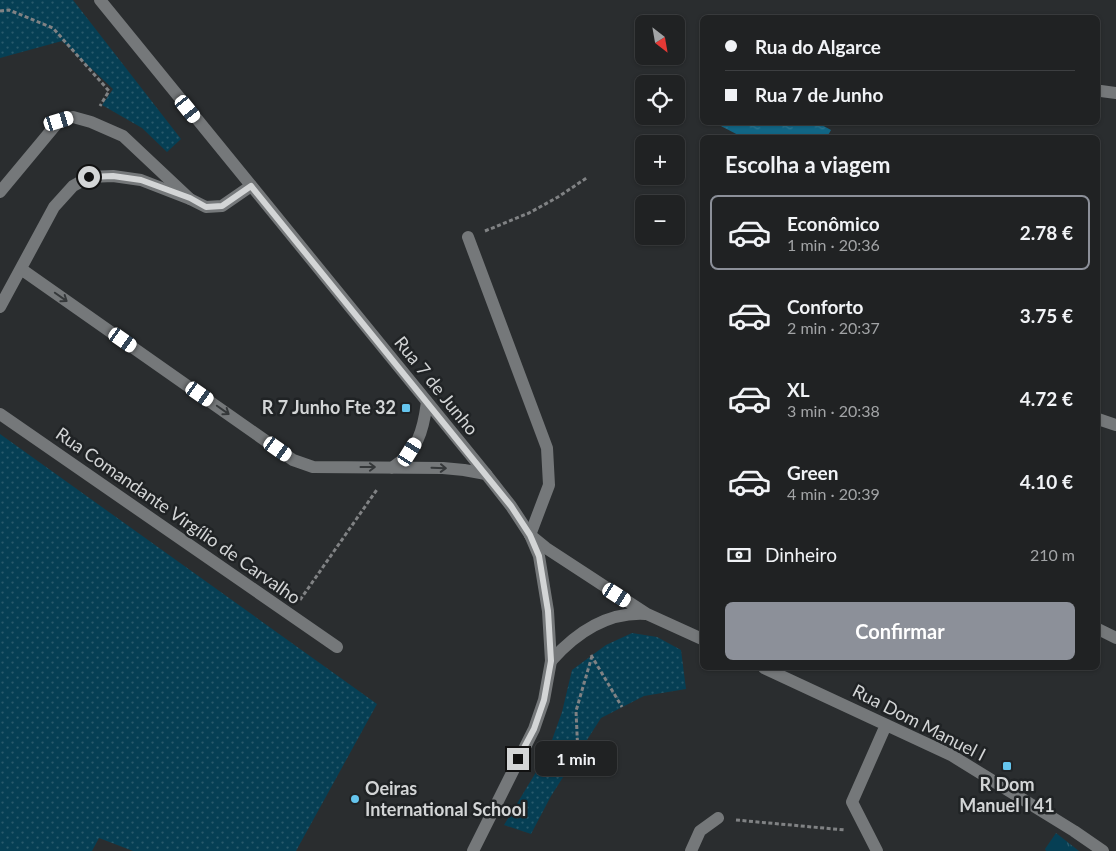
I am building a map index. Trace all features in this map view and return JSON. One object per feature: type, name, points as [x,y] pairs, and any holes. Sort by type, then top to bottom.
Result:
[{"type":"street","name":"Rua 7 de Junho","points":[[100,0],[486,474],[511,506],[530,535],[539,556],[548,611],[551,661],[544,700],[534,729],[473,851]]},
{"type":"street","points":[[1100,91],[1116,93]]},
{"type":"street","points":[[0,192],[59,121],[73,117],[91,122],[123,136],[190,198]]},
{"type":"street","points":[[0,308],[54,207],[73,186],[89,177],[113,176],[141,180],[190,198],[206,207],[222,206],[251,186]]},
{"type":"street","points":[[468,237],[547,448],[549,485],[530,535],[552,553],[647,614],[700,637]]},
{"type":"street","points":[[21,269],[293,460],[313,467],[457,469],[486,474]]},
{"type":"street","points":[[392,468],[410,452],[419,440],[427,402]]},
{"type":"street","name":"Rua Comandante Virgílio de Carvalho","points":[[0,414],[337,647]]},
{"type":"street","points":[[1100,420],[1116,425]]},
{"type":"street","points":[[551,661],[565,646],[591,627],[614,617],[630,613],[647,614]]},
{"type":"street","points":[[1100,630],[1116,638]]},
{"type":"street","name":"Rua Dom Manuel I","points":[[768,670],[951,755],[1103,851]]},
{"type":"street","points":[[877,851],[852,802],[886,725]]},
{"type":"street","points":[[691,851],[700,830],[718,818]]},
{"type":"path","points":[[0,11],[9,10],[53,28],[109,91],[91,122]]},
{"type":"path","points":[[468,237],[530,214],[588,177]]},
{"type":"path","points":[[290,615],[392,468]]},
{"type":"path","points":[[578,636],[622,707]]},
{"type":"path","points":[[578,755],[576,711],[592,656]]},
{"type":"path","points":[[718,818],[867,832]]},
{"type":"green space","points":[[0,0],[73,0],[181,139],[167,152],[142,128],[102,105],[113,89],[62,41],[0,58]]},
{"type":"green space","points":[[0,434],[377,704],[296,851],[133,851],[99,838],[92,851],[0,851]]},
{"type":"green space","points":[[632,633],[657,637],[681,650],[686,689],[644,696],[601,718],[551,796],[531,834],[504,825],[547,754],[562,712],[572,670],[606,645]]},
{"type":"green space","points":[[1056,833],[1079,851],[1046,851],[1045,849]]},
{"type":"water","points":[[822,125],[831,130],[828,135],[738,135],[721,126]]},
{"type":"place","name":"R 7 Junho Fte 32","points":[[406,408]]},
{"type":"place","name":"R Dom Manuel I 41","points":[[1007,766]]},
{"type":"place","name":"Oeiras International School","points":[[355,799]]},
{"type":"route","points":[[89,177],[113,176],[141,180],[190,198],[206,207],[222,206],[251,186],[511,506],[530,535],[539,556],[548,611],[551,661],[544,700],[534,729],[518,759]]}]
